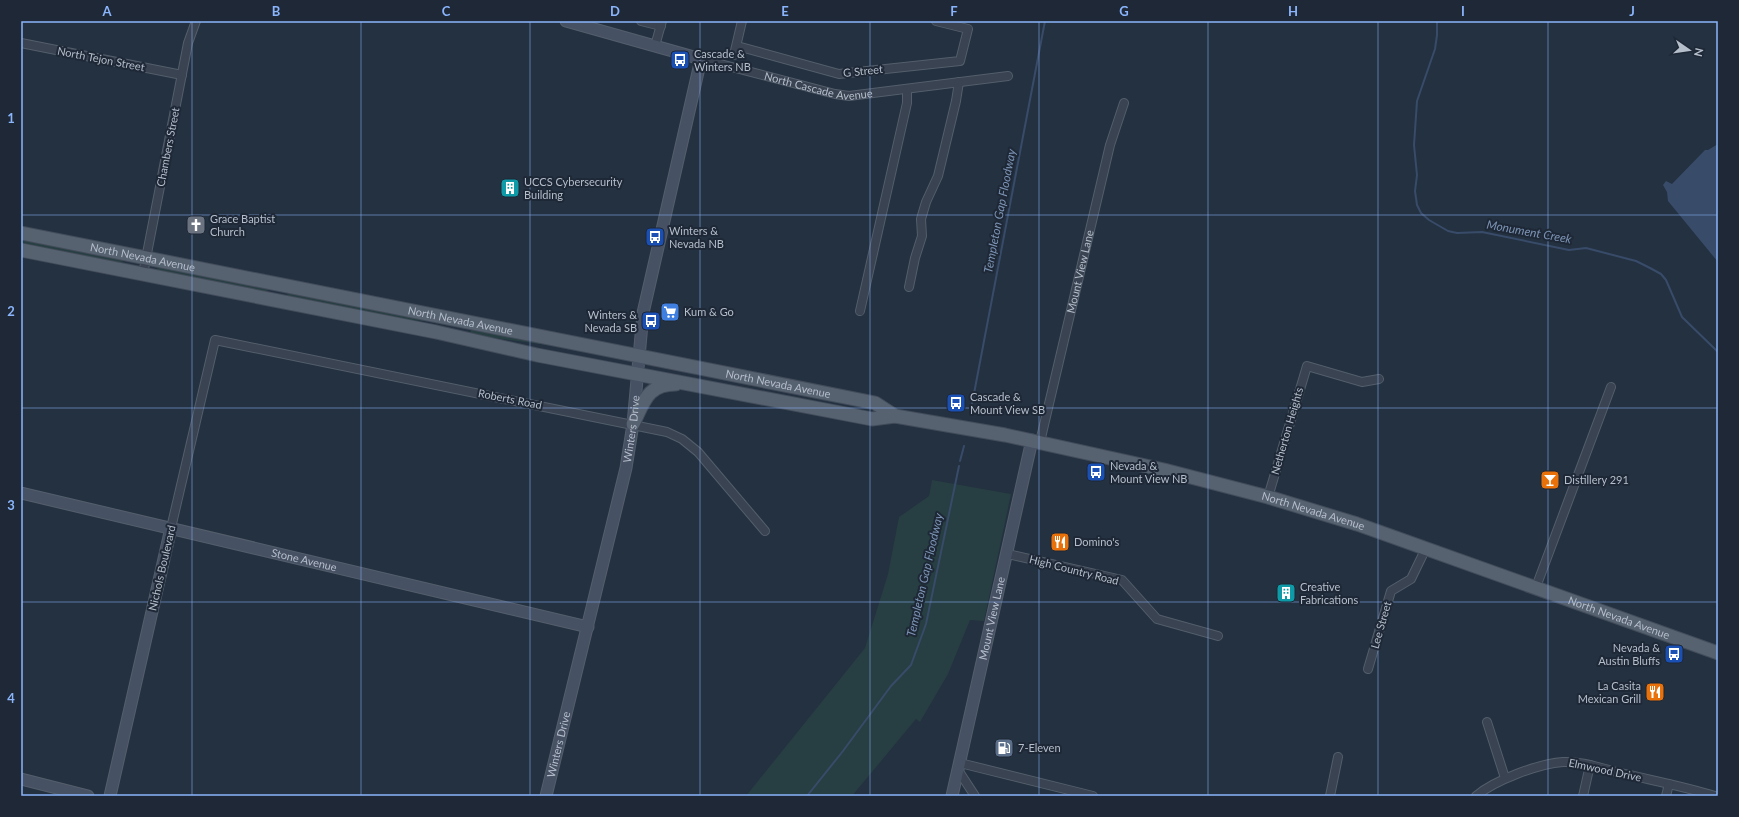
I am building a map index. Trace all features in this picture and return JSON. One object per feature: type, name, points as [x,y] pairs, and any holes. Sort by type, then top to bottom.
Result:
[{"type":"main road","name":"North Nevada Avenue","points":[[21,233],[875,403],[895,416]]},
{"type":"main road","name":"North Nevada Avenue","points":[[21,250],[436,332],[537,355],[872,419],[895,416],[1036,441],[1164,470],[1268,496],[1358,524],[1718,653]]},
{"type":"main road","points":[[633,424],[645,400],[653,389],[670,384],[697,385]]},
{"type":"street","name":"Chambers Street","points":[[143,274],[188,43],[196,21]]},
{"type":"street","name":"North Cascade Avenue","points":[[566,21],[701,59],[733,60],[846,96],[907,90],[1008,76]]},
{"type":"street","points":[[641,21],[662,24],[656,46]]},
{"type":"street","points":[[733,60],[742,21]]},
{"type":"street","name":"G Street","points":[[737,46],[839,74],[960,61],[968,29],[936,21]]},
{"type":"street","name":"North Tejon Street","points":[[21,43],[182,75]]},
{"type":"street","name":"Winters Drive","points":[[546,796],[626,468],[633,424],[645,306],[701,59]]},
{"type":"street","points":[[909,288],[915,258],[922,236],[921,219],[926,202],[938,176],[956,101],[959,82]]},
{"type":"street","points":[[860,311],[907,103],[907,90]]},
{"type":"street","name":"Mount View Lane","points":[[952,796],[1008,554],[1036,441],[1109,151],[1124,103]]},
{"type":"street","points":[[277,301],[280,285]]},
{"type":"street","points":[[436,332],[439,316]]},
{"type":"street","name":"Roberts Road","points":[[215,340],[633,424],[671,434],[689,444],[698,452],[766,531]]},
{"type":"street","name":"Nichols Boulevard","points":[[110,796],[215,340]]},
{"type":"street","name":"Netherton Heights","points":[[1268,496],[1307,366],[1362,382],[1379,379]]},
{"type":"street","points":[[1536,587],[1611,387]]},
{"type":"street","name":"Stone Avenue","points":[[21,493],[588,627]]},
{"type":"street","name":"Lee Street","points":[[1368,669],[1391,591],[1410,579],[1426,548]]},
{"type":"street","name":"High Country Road","points":[[1008,554],[1122,580],[1157,619],[1218,636]]},
{"type":"street","points":[[1488,722],[1505,778]]},
{"type":"street","points":[[1330,796],[1338,757]]},
{"type":"street","name":"Elmwood Drive","points":[[1476,796],[1505,778],[1564,762],[1590,765],[1715,796]]},
{"type":"street","points":[[1583,796],[1590,765]]},
{"type":"street","points":[[959,766],[975,796]]},
{"type":"street","points":[[959,766],[1093,796]]},
{"type":"street","points":[[21,779],[88,796]]},
{"type":"street","points":[[1666,796],[1669,784]]},
{"type":"green space","points":[[21,237],[123,258],[124,261],[118,263],[21,246]]},
{"type":"green space","points":[[158,265],[268,287],[268,290],[266,292],[157,271]]},
{"type":"green space","points":[[290,293],[428,319],[428,321],[385,319],[288,297],[287,294]]},
{"type":"green space","points":[[477,327],[562,347],[473,335],[470,333],[471,330]]},
{"type":"green space","points":[[932,480],[1011,494],[984,621],[970,620],[948,674],[920,722],[916,719],[852,796],[746,796],[865,648],[888,574],[899,517],[929,496]]},
{"type":"water","points":[[1718,144],[1718,262],[1668,201],[1667,192],[1663,185],[1666,181],[1672,184],[1705,150],[1708,150]]},
{"type":"waterway","name":"Templeton Gap Floodway","points":[[972,404],[1045,21]]},
{"type":"waterway","name":"Monument Creek","points":[[1437,21],[1435,49],[1417,101],[1414,145],[1417,175],[1415,191],[1417,205],[1421,213],[1429,220],[1448,231],[1457,233],[1482,232],[1569,250],[1586,248],[1636,261],[1661,274],[1666,280],[1682,317],[1718,352]]},
{"type":"waterway","name":"Templeton Gap Floodway","points":[[960,461],[964,446]]},
{"type":"waterway","name":"Templeton Gap Floodway","points":[[807,796],[843,751],[891,686],[911,665],[926,624],[959,466]]},
{"type":"place","name":"Cascade & Winters NB","points":[[680,60]]},
{"type":"place","name":"UCCS Cybersecurity Building","points":[[510,188]]},
{"type":"place","name":"Grace Baptist Church","points":[[196,225]]},
{"type":"place","name":"Winters & Nevada NB","points":[[655,237]]},
{"type":"place","name":"Kum & Go","points":[[670,312]]},
{"type":"place","name":"Winters & Nevada SB","points":[[651,321]]},
{"type":"place","name":"Cascade & Mount View SB","points":[[956,403]]},
{"type":"place","name":"Nevada & Mount View NB","points":[[1096,472]]},
{"type":"place","name":"Distillery 291","points":[[1550,480]]},
{"type":"place","name":"Domino's","points":[[1060,542]]},
{"type":"place","name":"Creative Fabrications","points":[[1286,593]]},
{"type":"place","name":"Nevada & Austin Bluffs","points":[[1674,654]]},
{"type":"place","name":"La Casita Mexican Grill","points":[[1655,692]]},
{"type":"place","name":"7-Eleven","points":[[1004,748]]}]
